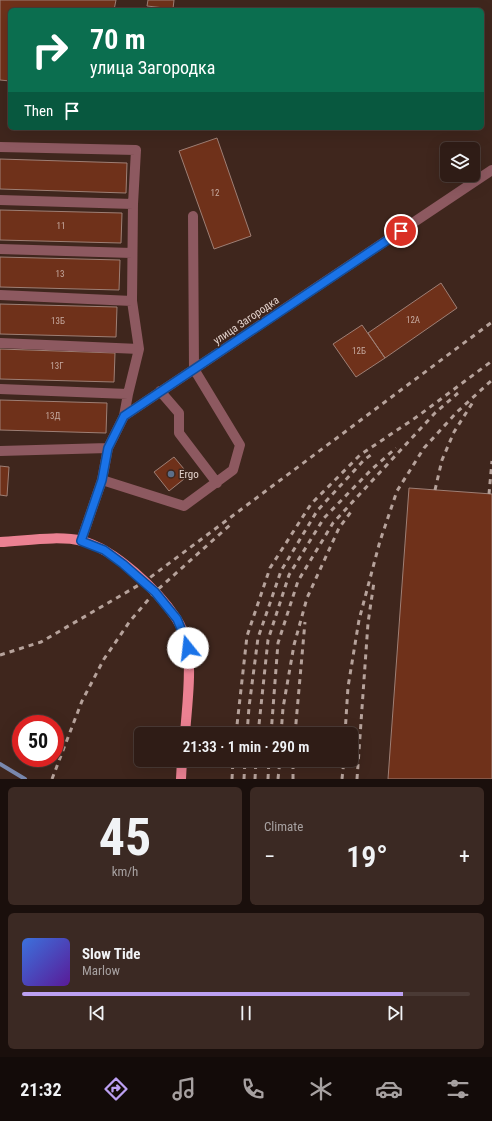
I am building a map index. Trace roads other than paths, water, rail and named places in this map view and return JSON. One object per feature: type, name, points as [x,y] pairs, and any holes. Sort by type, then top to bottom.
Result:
[{"type":"main road","points":[[0,542],[40,539],[81,541],[104,550],[123,564],[155,592],[177,619],[188,648],[189,675],[185,727]]},
{"type":"main road","points":[[181,779],[182,767]]},
{"type":"street","points":[[0,147],[136,150],[133,204],[132,301],[139,349],[124,416]]},
{"type":"street","name":"улица Загородка","points":[[81,541],[102,480],[108,448],[124,416],[492,170]]},
{"type":"street","points":[[0,200],[133,204]]},
{"type":"street","points":[[102,480],[184,506],[233,470],[240,445],[194,369],[193,216]]},
{"type":"street","points":[[0,249],[132,253]]},
{"type":"street","points":[[0,295],[132,301]]},
{"type":"street","points":[[0,343],[139,349]]},
{"type":"street","points":[[0,389],[128,394]]},
{"type":"street","points":[[160,391],[179,413],[179,433],[217,483]]},
{"type":"street","points":[[0,450],[108,448]]},
{"type":"waterway","points":[[0,764],[25,779]]},
{"type":"railway","points":[[0,655],[41,642],[144,582],[492,322]]},
{"type":"railway","points":[[237,727],[247,636],[270,568],[311,504],[360,455],[418,416],[492,361]]},
{"type":"railway","points":[[345,727],[348,687],[359,620],[380,541],[397,491],[424,448],[457,412],[492,380]]},
{"type":"railway","points":[[272,727],[278,643],[298,581],[333,523],[435,413],[458,393]]},
{"type":"railway","points":[[435,490],[442,460],[454,432],[473,402]]},
{"type":"railway","points":[[259,727],[268,640],[289,575],[324,518],[371,470],[396,448]]},
{"type":"railway","points":[[248,727],[258,638],[281,571],[317,511],[364,460],[372,454]]},
{"type":"railway","points":[[489,494],[492,461]]},
{"type":"railway","points":[[282,727],[283,708],[294,645],[307,598],[339,528],[353,509]]},
{"type":"railway","points":[[52,779],[82,701],[104,659],[130,621],[155,592],[230,525]]},
{"type":"railway","points":[[357,779],[368,623],[374,582]]},
{"type":"railway","points":[[296,727],[305,622]]},
{"type":"railway","points":[[232,779],[233,767]]},
{"type":"railway","points":[[244,779],[245,767]]},
{"type":"railway","points":[[255,779],[256,767]]},
{"type":"railway","points":[[268,779],[269,767]]},
{"type":"railway","points":[[278,779],[279,767]]},
{"type":"railway","points":[[293,767],[293,779]]},
{"type":"railway","points":[[342,779],[343,767]]},
{"type":"place","name":"Ergo","points":[[171,474]]}]
